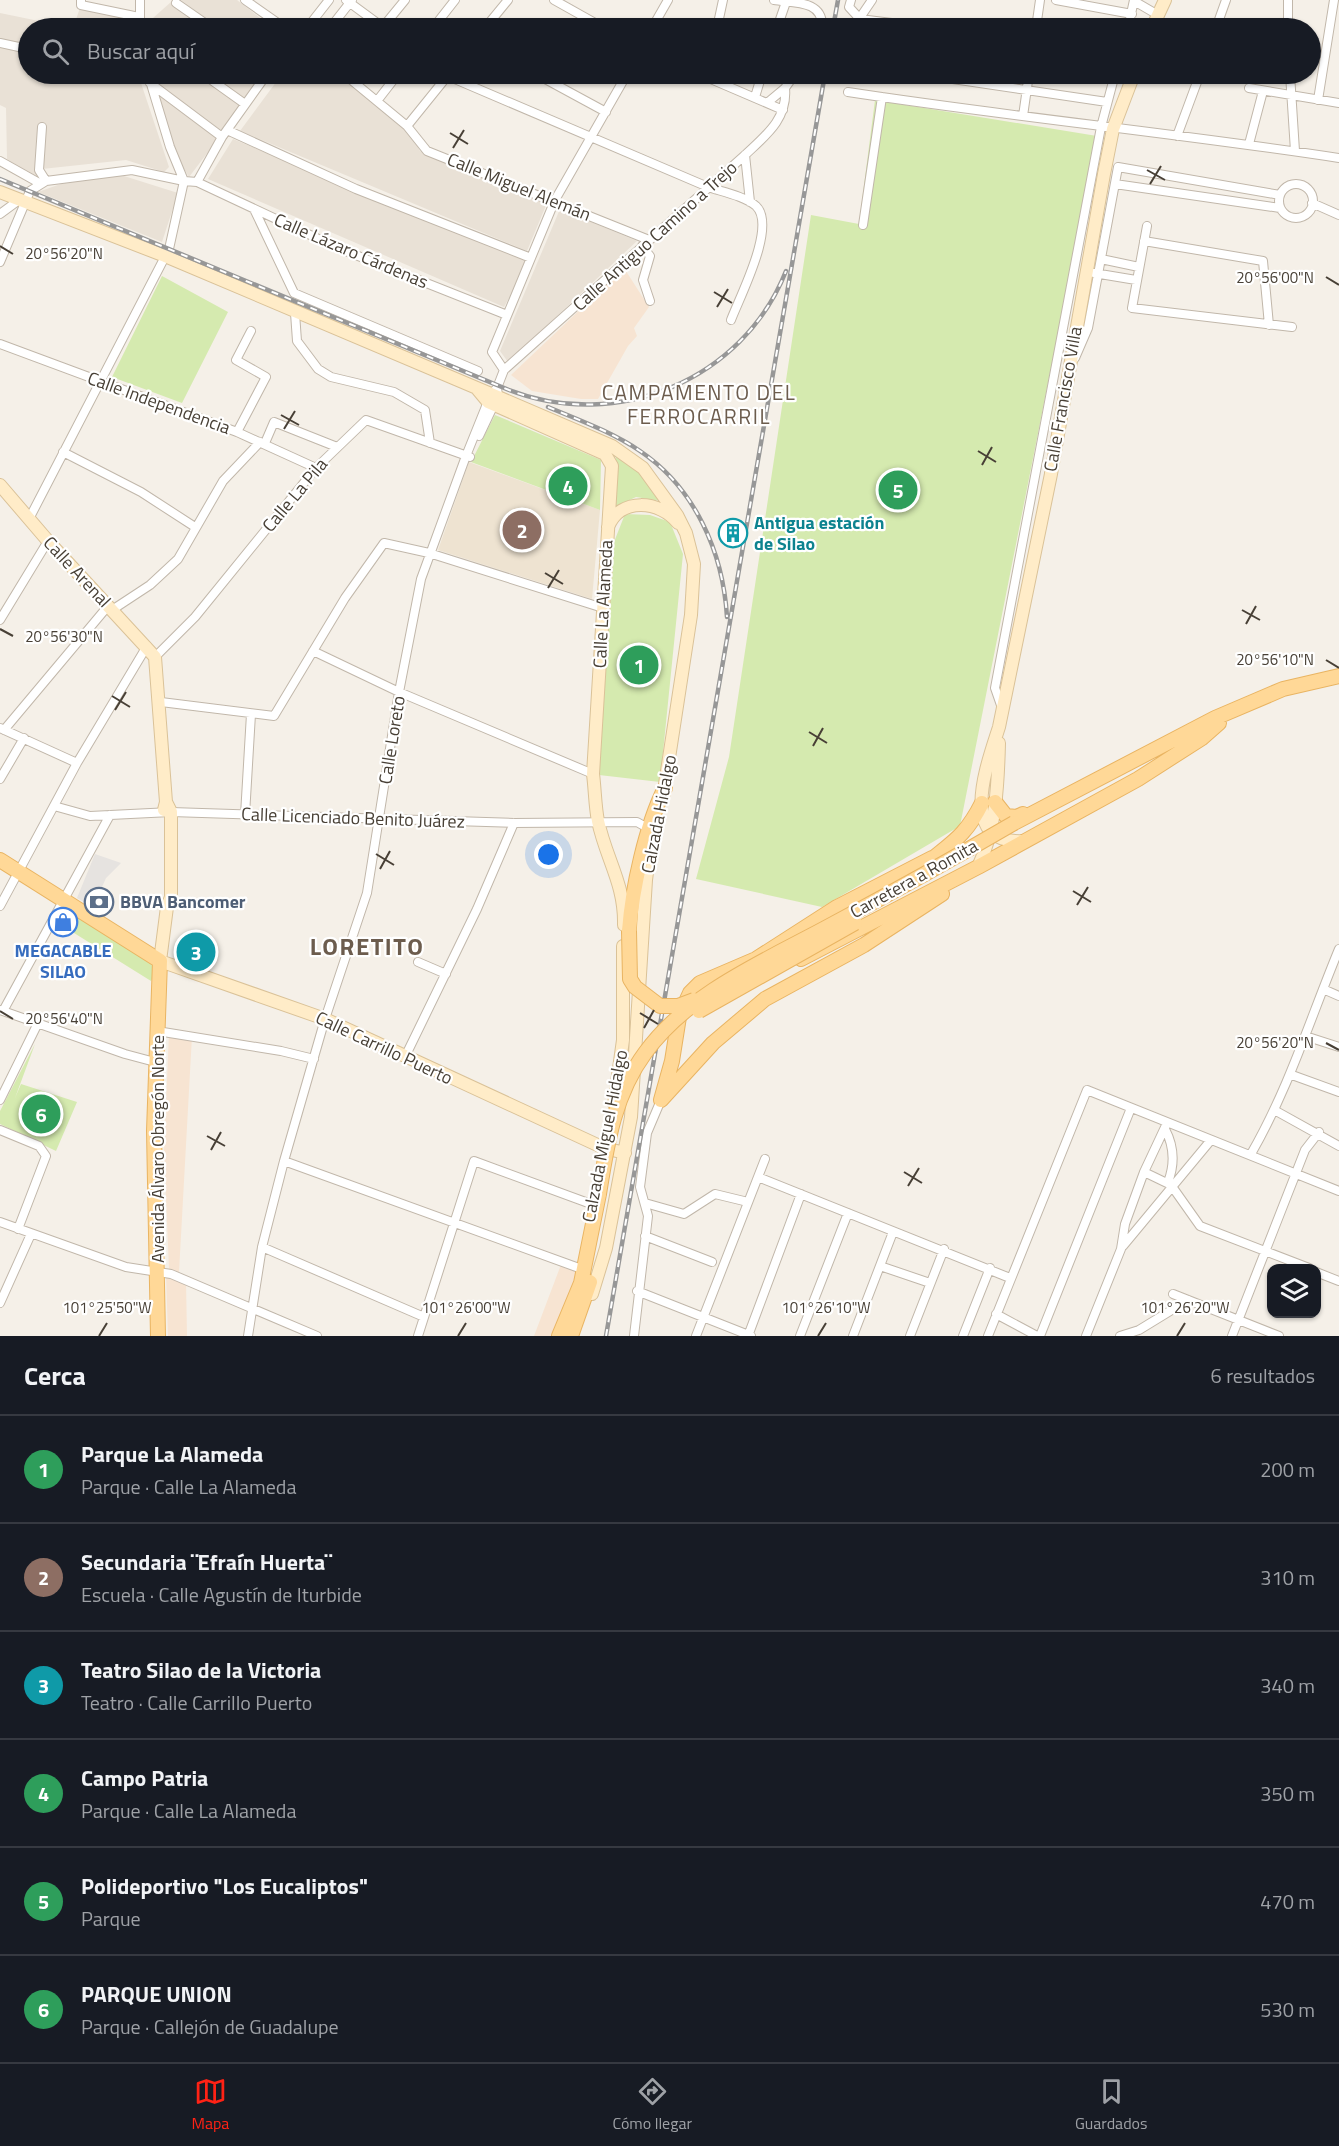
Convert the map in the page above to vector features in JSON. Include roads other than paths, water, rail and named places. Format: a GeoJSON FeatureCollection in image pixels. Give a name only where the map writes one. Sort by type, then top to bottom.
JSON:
{"type":"FeatureCollection","features":[{"type":"Feature","properties":{"kind":"main road","name":"Carretera a Romita"},"geometry":{"type":"LineString","coordinates":[[599,1198],[624,1109],[643,1071],[661,1044],[693,1015],[1217,720],[1283,689],[1339,676]]}},
{"type":"Feature","properties":{"kind":"main road","name":"Carretera a Romita"},"geometry":{"type":"LineString","coordinates":[[1217,720],[1279,696],[1339,683]]}},
{"type":"Feature","properties":{"kind":"main road"},"geometry":{"type":"LineString","coordinates":[[754,968],[800,935],[920,869],[971,825],[988,802],[1006,816],[1017,817],[1151,742],[1190,724],[1217,720]]}},
{"type":"Feature","properties":{"kind":"main road"},"geometry":{"type":"LineString","coordinates":[[665,788],[656,806],[649,832],[626,933],[630,979],[660,1006],[678,1006],[710,993]]}},
{"type":"Feature","properties":{"kind":"main road"},"geometry":{"type":"LineString","coordinates":[[661,1100],[684,1078],[713,1043],[765,999],[884,932],[978,867],[1018,831]]}},
{"type":"Feature","properties":{"kind":"main road","name":"Carretera a Romita"},"geometry":{"type":"LineString","coordinates":[[599,1198],[612,1124],[630,1077],[658,1036],[710,993],[1018,831]]}},
{"type":"Feature","properties":{"kind":"main road"},"geometry":{"type":"LineString","coordinates":[[661,1100],[672,1061],[679,1017],[690,993],[715,975],[756,959],[837,907],[937,856],[952,856],[957,861],[960,866],[958,877]]}},
{"type":"Feature","properties":{"kind":"main road"},"geometry":{"type":"LineString","coordinates":[[0,860],[160,961]]}},
{"type":"Feature","properties":{"kind":"main road"},"geometry":{"type":"LineString","coordinates":[[785,963],[820,951],[978,867]]}},
{"type":"Feature","properties":{"kind":"main road","name":"Avenida Álvaro Obregón Norte"},"geometry":{"type":"LineString","coordinates":[[158,1336],[154,1191],[155,1062],[160,961]]}},
{"type":"Feature","properties":{"kind":"main road","name":"Calzada Miguel Hidalgo"},"geometry":{"type":"LineString","coordinates":[[559,1336],[581,1283],[599,1198]]}},
{"type":"Feature","properties":{"kind":"main road","name":"Calzada Miguel Hidalgo"},"geometry":{"type":"LineString","coordinates":[[572,1336],[596,1264],[599,1198]]}},
{"type":"Feature","properties":{"kind":"street"},"geometry":{"type":"LineString","coordinates":[[81,0],[81,5],[139,16],[140,0]]}},
{"type":"Feature","properties":{"kind":"street"},"geometry":{"type":"LineString","coordinates":[[245,0],[271,18]]}},
{"type":"Feature","properties":{"kind":"street"},"geometry":{"type":"LineString","coordinates":[[315,18],[328,0]]}},
{"type":"Feature","properties":{"kind":"street"},"geometry":{"type":"LineString","coordinates":[[391,18],[405,0]]}},
{"type":"Feature","properties":{"kind":"street"},"geometry":{"type":"LineString","coordinates":[[441,18],[455,0]]}},
{"type":"Feature","properties":{"kind":"street"},"geometry":{"type":"LineString","coordinates":[[493,18],[508,0]]}},
{"type":"Feature","properties":{"kind":"street"},"geometry":{"type":"LineString","coordinates":[[554,0],[586,18]]}},
{"type":"Feature","properties":{"kind":"street"},"geometry":{"type":"LineString","coordinates":[[658,18],[668,0]]}},
{"type":"Feature","properties":{"kind":"street"},"geometry":{"type":"LineString","coordinates":[[719,18],[723,0]]}},
{"type":"Feature","properties":{"kind":"street"},"geometry":{"type":"LineString","coordinates":[[774,0],[802,2],[811,6],[820,18]]}},
{"type":"Feature","properties":{"kind":"street"},"geometry":{"type":"LineString","coordinates":[[851,0],[849,7],[859,18]]}},
{"type":"Feature","properties":{"kind":"street"},"geometry":{"type":"LineString","coordinates":[[861,18],[872,0]]}},
{"type":"Feature","properties":{"kind":"street"},"geometry":{"type":"LineString","coordinates":[[1037,18],[1040,0]]}},
{"type":"Feature","properties":{"kind":"street"},"geometry":{"type":"LineString","coordinates":[[1056,0],[1132,14]]}},
{"type":"Feature","properties":{"kind":"street"},"geometry":{"type":"LineString","coordinates":[[1157,18],[1165,0]]}},
{"type":"Feature","properties":{"kind":"street"},"geometry":{"type":"LineString","coordinates":[[1220,18],[1226,0]]}},
{"type":"Feature","properties":{"kind":"street"},"geometry":{"type":"LineString","coordinates":[[1288,0],[1288,18]]}},
{"type":"Feature","properties":{"kind":"street"},"geometry":{"type":"LineString","coordinates":[[1321,81],[1334,0]]}},
{"type":"Feature","properties":{"kind":"street"},"geometry":{"type":"LineString","coordinates":[[337,18],[349,1],[370,18]]}},
{"type":"Feature","properties":{"kind":"street"},"geometry":{"type":"LineString","coordinates":[[1131,18],[1134,1],[1158,15]]}},
{"type":"Feature","properties":{"kind":"street"},"geometry":{"type":"LineString","coordinates":[[780,18],[786,2]]}},
{"type":"Feature","properties":{"kind":"street"},"geometry":{"type":"LineString","coordinates":[[176,3],[198,18]]}},
{"type":"Feature","properties":{"kind":"street"},"geometry":{"type":"LineString","coordinates":[[0,43],[18,47]]}},
{"type":"Feature","properties":{"kind":"street"},"geometry":{"type":"LineString","coordinates":[[29,519],[165,256],[184,181],[170,147],[151,84]]}},
{"type":"Feature","properties":{"kind":"street"},"geometry":{"type":"LineString","coordinates":[[157,84],[225,134],[531,258]]}},
{"type":"Feature","properties":{"kind":"street"},"geometry":{"type":"LineString","coordinates":[[216,84],[245,104]]}},
{"type":"Feature","properties":{"kind":"street"},"geometry":{"type":"LineString","coordinates":[[0,214],[11,198],[44,183],[132,170],[197,182],[225,134],[260,84]]}},
{"type":"Feature","properties":{"kind":"street","name":"Calle Miguel Alemán"},"geometry":{"type":"LineString","coordinates":[[356,84],[407,126],[428,150],[555,200],[646,243]]}},
{"type":"Feature","properties":{"kind":"street"},"geometry":{"type":"LineString","coordinates":[[377,101],[390,84]]}},
{"type":"Feature","properties":{"kind":"street"},"geometry":{"type":"LineString","coordinates":[[407,126],[438,84]]}},
{"type":"Feature","properties":{"kind":"street"},"geometry":{"type":"LineString","coordinates":[[469,84],[708,187],[750,202],[758,208],[764,220],[763,236],[731,320]]}},
{"type":"Feature","properties":{"kind":"street"},"geometry":{"type":"LineString","coordinates":[[554,84],[606,112]]}},
{"type":"Feature","properties":{"kind":"street"},"geometry":{"type":"LineString","coordinates":[[504,370],[492,352],[507,315],[555,200],[621,84]]}},
{"type":"Feature","properties":{"kind":"street"},"geometry":{"type":"LineString","coordinates":[[725,84],[783,110]]}},
{"type":"Feature","properties":{"kind":"street"},"geometry":{"type":"LineString","coordinates":[[754,97],[759,84]]}},
{"type":"Feature","properties":{"kind":"street"},"geometry":{"type":"LineString","coordinates":[[767,103],[788,84]]}},
{"type":"Feature","properties":{"kind":"street"},"geometry":{"type":"LineString","coordinates":[[991,84],[1107,102]]}},
{"type":"Feature","properties":{"kind":"street"},"geometry":{"type":"LineString","coordinates":[[1023,116],[1028,84]]}},
{"type":"Feature","properties":{"kind":"street"},"geometry":{"type":"LineString","coordinates":[[1002,709],[995,688],[1107,128],[1107,102],[1112,84]]}},
{"type":"Feature","properties":{"kind":"street","name":"Calle Francisco Villa"},"geometry":{"type":"LineString","coordinates":[[978,867],[990,832],[988,802],[999,727],[1051,474],[1104,174],[1107,128],[1129,84]]}},
{"type":"Feature","properties":{"kind":"street"},"geometry":{"type":"LineString","coordinates":[[1177,136],[1196,84]]}},
{"type":"Feature","properties":{"kind":"street"},"geometry":{"type":"LineString","coordinates":[[1290,84],[1295,151]]}},
{"type":"Feature","properties":{"kind":"street"},"geometry":{"type":"LineString","coordinates":[[1318,100],[1321,84]]}},
{"type":"Feature","properties":{"kind":"street","name":"Calle Antiguo Camino a Trejo"},"geometry":{"type":"LineString","coordinates":[[493,397],[504,370],[746,155],[778,123],[786,100],[785,88]]}},
{"type":"Feature","properties":{"kind":"street"},"geometry":{"type":"LineString","coordinates":[[1249,88],[1339,104]]}},
{"type":"Feature","properties":{"kind":"street"},"geometry":{"type":"LineString","coordinates":[[1249,144],[1263,91]]}},
{"type":"Feature","properties":{"kind":"street"},"geometry":{"type":"LineString","coordinates":[[848,92],[1107,128],[1249,144],[1339,158]]}},
{"type":"Feature","properties":{"kind":"street"},"geometry":{"type":"LineString","coordinates":[[863,225],[882,97]]}},
{"type":"Feature","properties":{"kind":"street"},"geometry":{"type":"LineString","coordinates":[[42,127],[39,170],[44,183]]}},
{"type":"Feature","properties":{"kind":"street"},"geometry":{"type":"LineString","coordinates":[[746,155],[750,202]]}},
{"type":"Feature","properties":{"kind":"street"},"geometry":{"type":"LineString","coordinates":[[0,161],[44,183]]}},
{"type":"Feature","properties":{"kind":"street"},"geometry":{"type":"LineString","coordinates":[[1067,378],[1088,327],[1118,167],[1280,195]]}},
{"type":"Feature","properties":{"kind":"street"},"geometry":{"type":"LineString","coordinates":[[1104,174],[1116,180],[1280,208],[1290,217],[1298,218],[1309,212],[1312,203],[1311,195],[1302,186],[1289,186],[1280,195],[1280,208]]}},
{"type":"Feature","properties":{"kind":"street","name":"Calle Lázaro Cárdenas"},"geometry":{"type":"LineString","coordinates":[[197,182],[338,248],[507,315]]}},
{"type":"Feature","properties":{"kind":"street"},"geometry":{"type":"LineString","coordinates":[[0,262],[11,198]]}},
{"type":"Feature","properties":{"kind":"street","name":"Calzada Hidalgo"},"geometry":{"type":"LineString","coordinates":[[11,198],[165,256],[477,389],[608,450],[643,468],[657,485],[686,533],[693,564],[693,596],[665,788],[652,834],[629,1041],[631,1117],[596,1282],[572,1336]]}},
{"type":"Feature","properties":{"kind":"street"},"geometry":{"type":"LineString","coordinates":[[1312,203],[1339,215]]}},
{"type":"Feature","properties":{"kind":"street"},"geometry":{"type":"LineString","coordinates":[[254,209],[294,293],[478,371]]}},
{"type":"Feature","properties":{"kind":"street"},"geometry":{"type":"LineString","coordinates":[[1147,226],[1132,308],[1292,327]]}},
{"type":"Feature","properties":{"kind":"street"},"geometry":{"type":"LineString","coordinates":[[1144,241],[1263,261],[1269,325]]}},
{"type":"Feature","properties":{"kind":"street"},"geometry":{"type":"LineString","coordinates":[[646,243],[650,256],[643,280],[650,301]]}},
{"type":"Feature","properties":{"kind":"street"},"geometry":{"type":"LineString","coordinates":[[1101,259],[1138,267]]}},
{"type":"Feature","properties":{"kind":"street"},"geometry":{"type":"LineString","coordinates":[[1085,272],[1136,280]]}},
{"type":"Feature","properties":{"kind":"street"},"geometry":{"type":"LineString","coordinates":[[295,313],[297,341],[318,369],[331,377],[394,392],[425,410],[430,443]]}},
{"type":"Feature","properties":{"kind":"street"},"geometry":{"type":"LineString","coordinates":[[237,432],[266,377],[236,360],[251,331]]}},
{"type":"Feature","properties":{"kind":"street","name":"Calle Independencia"},"geometry":{"type":"LineString","coordinates":[[0,344],[237,432],[316,468]]}},
{"type":"Feature","properties":{"kind":"street","name":"Calle Loreto"},"geometry":{"type":"LineString","coordinates":[[248,1336],[262,1247],[284,1161],[325,1019],[367,893],[399,692],[421,579],[429,553],[493,397]]}},
{"type":"Feature","properties":{"kind":"street","name":"Calle La Pila"},"geometry":{"type":"LineString","coordinates":[[155,657],[195,617],[316,468],[366,420],[467,458]]}},
{"type":"Feature","properties":{"kind":"street"},"geometry":{"type":"LineString","coordinates":[[77,763],[2,729],[110,608],[150,585],[177,559],[223,481],[263,443],[274,422],[337,447]]}},
{"type":"Feature","properties":{"kind":"street","name":"Calle La Alameda"},"geometry":{"type":"LineString","coordinates":[[608,450],[612,466],[593,774],[598,821],[619,880]]}},
{"type":"Feature","properties":{"kind":"street"},"geometry":{"type":"LineString","coordinates":[[63,452],[141,492],[195,527]]}},
{"type":"Feature","properties":{"kind":"street","name":"Calle Arenal"},"geometry":{"type":"LineString","coordinates":[[0,485],[48,541],[155,657]]}},
{"type":"Feature","properties":{"kind":"street"},"geometry":{"type":"LineString","coordinates":[[607,530],[619,511],[629,506],[643,506],[665,512],[686,533]]}},
{"type":"Feature","properties":{"kind":"street"},"geometry":{"type":"LineString","coordinates":[[0,620],[48,541]]}},
{"type":"Feature","properties":{"kind":"street"},"geometry":{"type":"LineString","coordinates":[[160,702],[274,716],[345,598],[384,543],[429,553],[603,608]]}},
{"type":"Feature","properties":{"kind":"street"},"geometry":{"type":"LineString","coordinates":[[0,906],[77,763],[147,646]]}},
{"type":"Feature","properties":{"kind":"street"},"geometry":{"type":"LineString","coordinates":[[313,651],[399,692],[593,774]]}},
{"type":"Feature","properties":{"kind":"street"},"geometry":{"type":"LineString","coordinates":[[155,657],[167,809],[167,907],[160,961]]}},
{"type":"Feature","properties":{"kind":"street"},"geometry":{"type":"LineString","coordinates":[[245,815],[251,714]]}},
{"type":"Feature","properties":{"kind":"street"},"geometry":{"type":"LineString","coordinates":[[0,779],[24,738]]}},
{"type":"Feature","properties":{"kind":"street","name":"Calle Licenciado Benito Juárez"},"geometry":{"type":"LineString","coordinates":[[54,806],[90,816],[167,809],[245,815],[514,823],[637,822],[644,825],[649,832]]}},
{"type":"Feature","properties":{"kind":"street"},"geometry":{"type":"LineString","coordinates":[[110,815],[2,1011],[125,1054],[155,1062]]}},
{"type":"Feature","properties":{"kind":"street"},"geometry":{"type":"LineString","coordinates":[[405,1057],[477,909],[514,823]]}},
{"type":"Feature","properties":{"kind":"street"},"geometry":{"type":"LineString","coordinates":[[990,832],[1004,840],[1018,831]]}},
{"type":"Feature","properties":{"kind":"street","name":"Calzada Miguel Hidalgo"},"geometry":{"type":"LineString","coordinates":[[566,1317],[599,1198],[604,1148],[629,1041],[625,904],[619,880]]}},
{"type":"Feature","properties":{"kind":"street"},"geometry":{"type":"LineString","coordinates":[[626,933],[634,940],[642,937]]}},
{"type":"Feature","properties":{"kind":"street"},"geometry":{"type":"LineString","coordinates":[[1251,1154],[1276,1111],[1292,1075],[1339,949]]}},
{"type":"Feature","properties":{"kind":"street","name":"Calle Carrillo Puerto"},"geometry":{"type":"LineString","coordinates":[[160,961],[325,1019],[604,1148],[625,1153]]}},
{"type":"Feature","properties":{"kind":"street"},"geometry":{"type":"LineString","coordinates":[[418,962],[446,974]]}},
{"type":"Feature","properties":{"kind":"street"},"geometry":{"type":"LineString","coordinates":[[1323,989],[1339,996]]}},
{"type":"Feature","properties":{"kind":"street"},"geometry":{"type":"LineString","coordinates":[[0,1100],[38,1023]]}},
{"type":"Feature","properties":{"kind":"street"},"geometry":{"type":"LineString","coordinates":[[157,1031],[281,1051],[314,1059]]}},
{"type":"Feature","properties":{"kind":"street"},"geometry":{"type":"LineString","coordinates":[[1305,1036],[1339,1047]]}},
{"type":"Feature","properties":{"kind":"street"},"geometry":{"type":"LineString","coordinates":[[1292,1075],[1339,1092]]}},
{"type":"Feature","properties":{"kind":"street"},"geometry":{"type":"LineString","coordinates":[[988,1336],[1087,1090],[1131,1108],[1166,1126],[1251,1154],[1339,1191]]}},
{"type":"Feature","properties":{"kind":"street"},"geometry":{"type":"LineString","coordinates":[[634,1336],[648,1216],[639,1190],[647,1133],[661,1100]]}},
{"type":"Feature","properties":{"kind":"street"},"geometry":{"type":"LineString","coordinates":[[996,1314],[1038,1336],[1131,1108]]}},
{"type":"Feature","properties":{"kind":"street"},"geometry":{"type":"LineString","coordinates":[[612,1110],[631,1117]]}},
{"type":"Feature","properties":{"kind":"street"},"geometry":{"type":"LineString","coordinates":[[1276,1111],[1319,1132],[1339,1146]]}},
{"type":"Feature","properties":{"kind":"street"},"geometry":{"type":"LineString","coordinates":[[1087,1336],[1121,1249],[1125,1224],[1144,1172],[1166,1126]]}},
{"type":"Feature","properties":{"kind":"street"},"geometry":{"type":"LineString","coordinates":[[1166,1126],[1172,1142],[1172,1171],[1169,1184]]}},
{"type":"Feature","properties":{"kind":"street"},"geometry":{"type":"LineString","coordinates":[[0,1130],[39,1146],[46,1156],[18,1229]]}},
{"type":"Feature","properties":{"kind":"street"},"geometry":{"type":"LineString","coordinates":[[1232,1336],[1305,1150],[1319,1132]]}},
{"type":"Feature","properties":{"kind":"street"},"geometry":{"type":"LineString","coordinates":[[1121,1249],[1169,1184],[1211,1140]]}},
{"type":"Feature","properties":{"kind":"street"},"geometry":{"type":"LineString","coordinates":[[696,1336],[765,1159]]}},
{"type":"Feature","properties":{"kind":"street"},"geometry":{"type":"LineString","coordinates":[[284,1161],[579,1268]]}},
{"type":"Feature","properties":{"kind":"street"},"geometry":{"type":"LineString","coordinates":[[418,1336],[474,1161],[599,1198]]}},
{"type":"Feature","properties":{"kind":"street"},"geometry":{"type":"LineString","coordinates":[[1144,1172],[1169,1184],[1200,1226],[1297,1264]]}},
{"type":"Feature","properties":{"kind":"street"},"geometry":{"type":"LineString","coordinates":[[758,1177],[893,1232],[944,1249],[1010,1278]]}},
{"type":"Feature","properties":{"kind":"street"},"geometry":{"type":"LineString","coordinates":[[645,1203],[676,1214],[690,1211],[715,1194],[748,1202]]}},
{"type":"Feature","properties":{"kind":"street"},"geometry":{"type":"LineString","coordinates":[[638,1291],[749,1336],[801,1194]]}},
{"type":"Feature","properties":{"kind":"street"},"geometry":{"type":"LineString","coordinates":[[800,1336],[848,1213]]}},
{"type":"Feature","properties":{"kind":"street"},"geometry":{"type":"LineString","coordinates":[[0,1222],[126,1267],[158,1274],[171,1274],[317,1336]]}},
{"type":"Feature","properties":{"kind":"street"},"geometry":{"type":"LineString","coordinates":[[853,1336],[893,1232]]}},
{"type":"Feature","properties":{"kind":"street"},"geometry":{"type":"LineString","coordinates":[[0,1303],[31,1234]]}},
{"type":"Feature","properties":{"kind":"street"},"geometry":{"type":"LineString","coordinates":[[645,1236],[712,1262]]}},
{"type":"Feature","properties":{"kind":"street"},"geometry":{"type":"LineString","coordinates":[[262,1247],[424,1317]]}},
{"type":"Feature","properties":{"kind":"street"},"geometry":{"type":"LineString","coordinates":[[910,1336],[944,1249]]}},
{"type":"Feature","properties":{"kind":"street"},"geometry":{"type":"LineString","coordinates":[[880,1266],[930,1283]]}},
{"type":"Feature","properties":{"kind":"street"},"geometry":{"type":"LineString","coordinates":[[963,1336],[990,1268]]}},
{"type":"Feature","properties":{"kind":"street"},"geometry":{"type":"LineString","coordinates":[[1321,1274],[1339,1281]]}},
{"type":"Feature","properties":{"kind":"street"},"geometry":{"type":"LineString","coordinates":[[1173,1294],[1278,1336]]}},
{"type":"Feature","properties":{"kind":"street"},"geometry":{"type":"LineString","coordinates":[[1120,1336],[1139,1330],[1188,1300]]}},
{"type":"Feature","properties":{"kind":"railway"},"geometry":{"type":"LineString","coordinates":[[835,18],[838,0]]}},
{"type":"Feature","properties":{"kind":"railway"},"geometry":{"type":"LineString","coordinates":[[606,1336],[823,84]]}},
{"type":"Feature","properties":{"kind":"railway"},"geometry":{"type":"LineString","coordinates":[[0,179],[509,390],[550,401],[592,404],[633,400],[672,387],[708,368],[740,341],[766,309],[786,271]]}},
{"type":"Feature","properties":{"kind":"railway"},"geometry":{"type":"LineString","coordinates":[[548,407],[629,444],[659,466],[676,483],[691,503],[712,546],[719,569],[727,617]]}},
{"type":"Feature","properties":{"kind":"place","name":"Campo Patria"},"geometry":{"type":"Point","coordinates":[568,486]}},
{"type":"Feature","properties":{"kind":"place","name":"Polideportivo \"Los Eucaliptos\""},"geometry":{"type":"Point","coordinates":[898,490]}},
{"type":"Feature","properties":{"kind":"place","name":"Secundaria ¨Efraín Huerta¨"},"geometry":{"type":"Point","coordinates":[522,530]}},
{"type":"Feature","properties":{"kind":"place","name":"Antigua estación de Silao"},"geometry":{"type":"Point","coordinates":[733,533]}},
{"type":"Feature","properties":{"kind":"place","name":"Parque La Alameda"},"geometry":{"type":"Point","coordinates":[639,665]}},
{"type":"Feature","properties":{"kind":"place","name":"BBVA Bancomer"},"geometry":{"type":"Point","coordinates":[99,902]}},
{"type":"Feature","properties":{"kind":"place","name":"MEGACABLE SILAO"},"geometry":{"type":"Point","coordinates":[63,922]}},
{"type":"Feature","properties":{"kind":"place","name":"Teatro Silao de la Victoria"},"geometry":{"type":"Point","coordinates":[196,952]}},
{"type":"Feature","properties":{"kind":"place","name":"PARQUE UNION"},"geometry":{"type":"Point","coordinates":[41,1114]}},
{"type":"Feature","properties":{"kind":"district","name":"CAMPAMENTO DEL FERROCARRIL"},"geometry":{"type":"Point","coordinates":[699,405]}},
{"type":"Feature","properties":{"kind":"district","name":"LORETITO"},"geometry":{"type":"Point","coordinates":[367,947]}}]}
